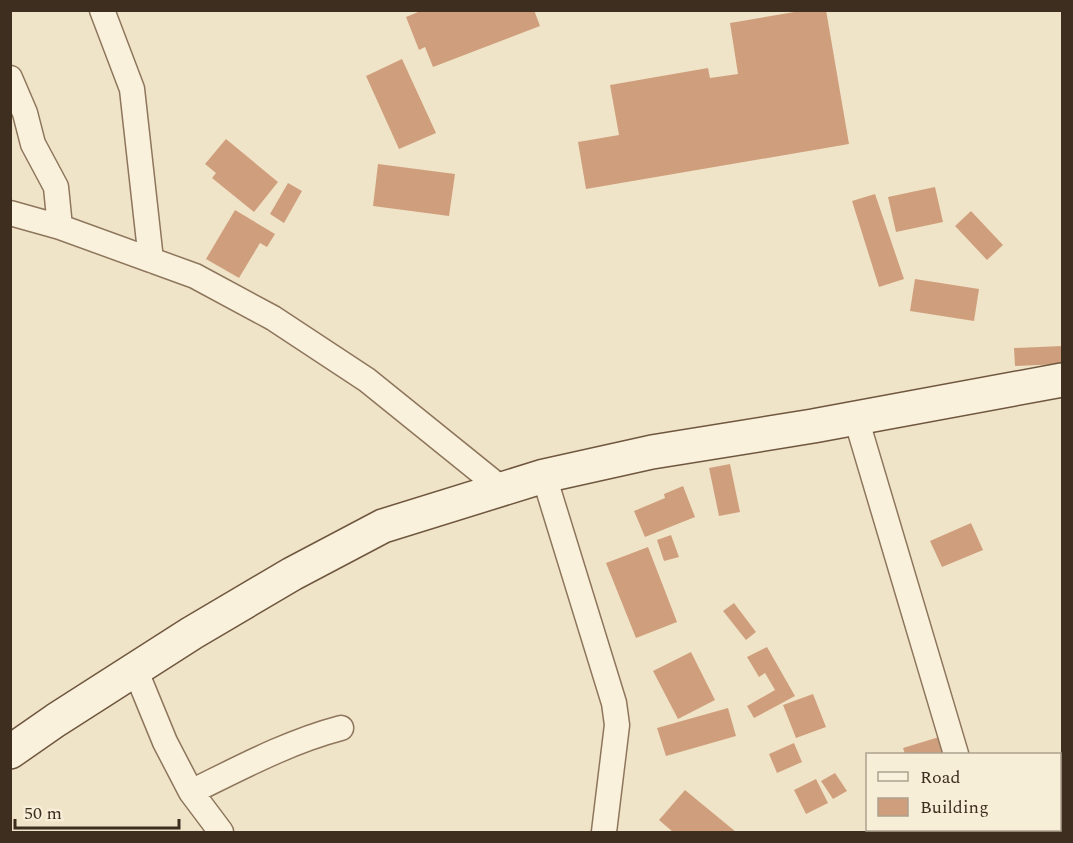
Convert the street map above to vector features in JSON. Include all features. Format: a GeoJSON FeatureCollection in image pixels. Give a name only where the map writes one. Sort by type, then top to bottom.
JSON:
{"type":"FeatureCollection","features":[{"type":"Feature","properties":{"kind":"street"},"geometry":{"type":"LineString","coordinates":[[102,10],[132,89],[151,260]]}},
{"type":"Feature","properties":{"kind":"street"},"geometry":{"type":"LineString","coordinates":[[10,78],[25,113],[33,144],[56,187],[60,227]]}},
{"type":"Feature","properties":{"kind":"street"},"geometry":{"type":"LineString","coordinates":[[10,213],[60,227],[195,276],[273,318],[367,380],[502,489]]}},
{"type":"Feature","properties":{"kind":"street"},"geometry":{"type":"LineString","coordinates":[[10,752],[192,633],[292,574],[383,526],[544,476],[652,452],[1062,380]]}},
{"type":"Feature","properties":{"kind":"street"},"geometry":{"type":"LineString","coordinates":[[856,418],[956,753]]}},
{"type":"Feature","properties":{"kind":"street"},"geometry":{"type":"LineString","coordinates":[[544,476],[614,703],[617,725],[604,832]]}},
{"type":"Feature","properties":{"kind":"street"},"geometry":{"type":"LineString","coordinates":[[135,669],[165,742],[191,792],[221,832]]}},
{"type":"Feature","properties":{"kind":"street"},"geometry":{"type":"LineString","coordinates":[[191,792],[302,740],[341,728]]}},
{"type":"Feature","properties":{"kind":"building"},"geometry":{"type":"Polygon","coordinates":[[[423,10],[534,10],[540,26],[433,67],[425,47],[419,50],[406,17],[423,10]]]}},
{"type":"Feature","properties":{"kind":"building"},"geometry":{"type":"Polygon","coordinates":[[[806,10],[826,10],[849,144],[586,189],[578,142],[619,135],[610,85],[708,68],[710,78],[738,74],[730,23],[806,10]]]}},
{"type":"Feature","properties":{"kind":"building"},"geometry":{"type":"Polygon","coordinates":[[[402,59],[436,133],[399,149],[366,76],[402,59]]]}},
{"type":"Feature","properties":{"kind":"building"},"geometry":{"type":"Polygon","coordinates":[[[226,139],[278,182],[254,212],[212,178],[216,173],[205,164],[226,139]]]}},
{"type":"Feature","properties":{"kind":"building"},"geometry":{"type":"Polygon","coordinates":[[[378,164],[455,174],[449,216],[373,206],[378,164]]]}},
{"type":"Feature","properties":{"kind":"building"},"geometry":{"type":"Polygon","coordinates":[[[288,183],[302,191],[284,223],[270,214],[288,183]]]}},
{"type":"Feature","properties":{"kind":"building"},"geometry":{"type":"Polygon","coordinates":[[[935,187],[943,222],[896,232],[888,197],[935,187]]]}},
{"type":"Feature","properties":{"kind":"building"},"geometry":{"type":"Polygon","coordinates":[[[875,194],[904,279],[879,287],[852,201],[875,194]]]}},
{"type":"Feature","properties":{"kind":"building"},"geometry":{"type":"Polygon","coordinates":[[[235,210],[275,234],[267,247],[260,243],[239,278],[206,259],[235,210]]]}},
{"type":"Feature","properties":{"kind":"building"},"geometry":{"type":"Polygon","coordinates":[[[971,211],[1003,245],[987,260],[955,226],[971,211]]]}},
{"type":"Feature","properties":{"kind":"building"},"geometry":{"type":"Polygon","coordinates":[[[915,279],[979,289],[974,321],[910,311],[915,279]]]}},
{"type":"Feature","properties":{"kind":"building"},"geometry":{"type":"Polygon","coordinates":[[[1062,346],[1062,364],[1015,366],[1014,348],[1062,346]]]}},
{"type":"Feature","properties":{"kind":"building"},"geometry":{"type":"Polygon","coordinates":[[[730,464],[740,512],[719,516],[709,468],[730,464]]]}},
{"type":"Feature","properties":{"kind":"building"},"geometry":{"type":"Polygon","coordinates":[[[683,486],[695,517],[645,537],[634,511],[665,498],[664,494],[683,486]]]}},
{"type":"Feature","properties":{"kind":"building"},"geometry":{"type":"Polygon","coordinates":[[[971,523],[983,550],[942,567],[930,541],[971,523]]]}},
{"type":"Feature","properties":{"kind":"building"},"geometry":{"type":"Polygon","coordinates":[[[671,535],[679,557],[664,561],[657,540],[671,535]]]}},
{"type":"Feature","properties":{"kind":"building"},"geometry":{"type":"Polygon","coordinates":[[[648,547],[677,622],[636,638],[606,563],[648,547]]]}},
{"type":"Feature","properties":{"kind":"building"},"geometry":{"type":"Polygon","coordinates":[[[734,603],[756,632],[746,640],[723,611],[734,603]]]}},
{"type":"Feature","properties":{"kind":"building"},"geometry":{"type":"Polygon","coordinates":[[[767,647],[795,696],[754,718],[747,706],[775,690],[765,673],[759,677],[747,657],[767,647]]]}},
{"type":"Feature","properties":{"kind":"building"},"geometry":{"type":"Polygon","coordinates":[[[691,652],[715,700],[678,719],[653,671],[691,652]]]}},
{"type":"Feature","properties":{"kind":"building"},"geometry":{"type":"Polygon","coordinates":[[[813,694],[826,727],[796,738],[783,705],[813,694]]]}},
{"type":"Feature","properties":{"kind":"building"},"geometry":{"type":"Polygon","coordinates":[[[728,708],[736,736],[666,756],[657,728],[728,708]]]}},
{"type":"Feature","properties":{"kind":"building"},"geometry":{"type":"Polygon","coordinates":[[[939,737],[944,753],[905,753],[903,748],[939,737]]]}},
{"type":"Feature","properties":{"kind":"building"},"geometry":{"type":"Polygon","coordinates":[[[794,743],[802,762],[777,773],[769,754],[794,743]]]}},
{"type":"Feature","properties":{"kind":"building"},"geometry":{"type":"Polygon","coordinates":[[[835,773],[847,791],[833,799],[821,781],[835,773]]]}},
{"type":"Feature","properties":{"kind":"building"},"geometry":{"type":"Polygon","coordinates":[[[816,779],[828,803],[806,814],[794,790],[816,779]]]}},
{"type":"Feature","properties":{"kind":"building"},"geometry":{"type":"Polygon","coordinates":[[[685,790],[736,832],[673,832],[659,820],[685,790]]]}}]}
